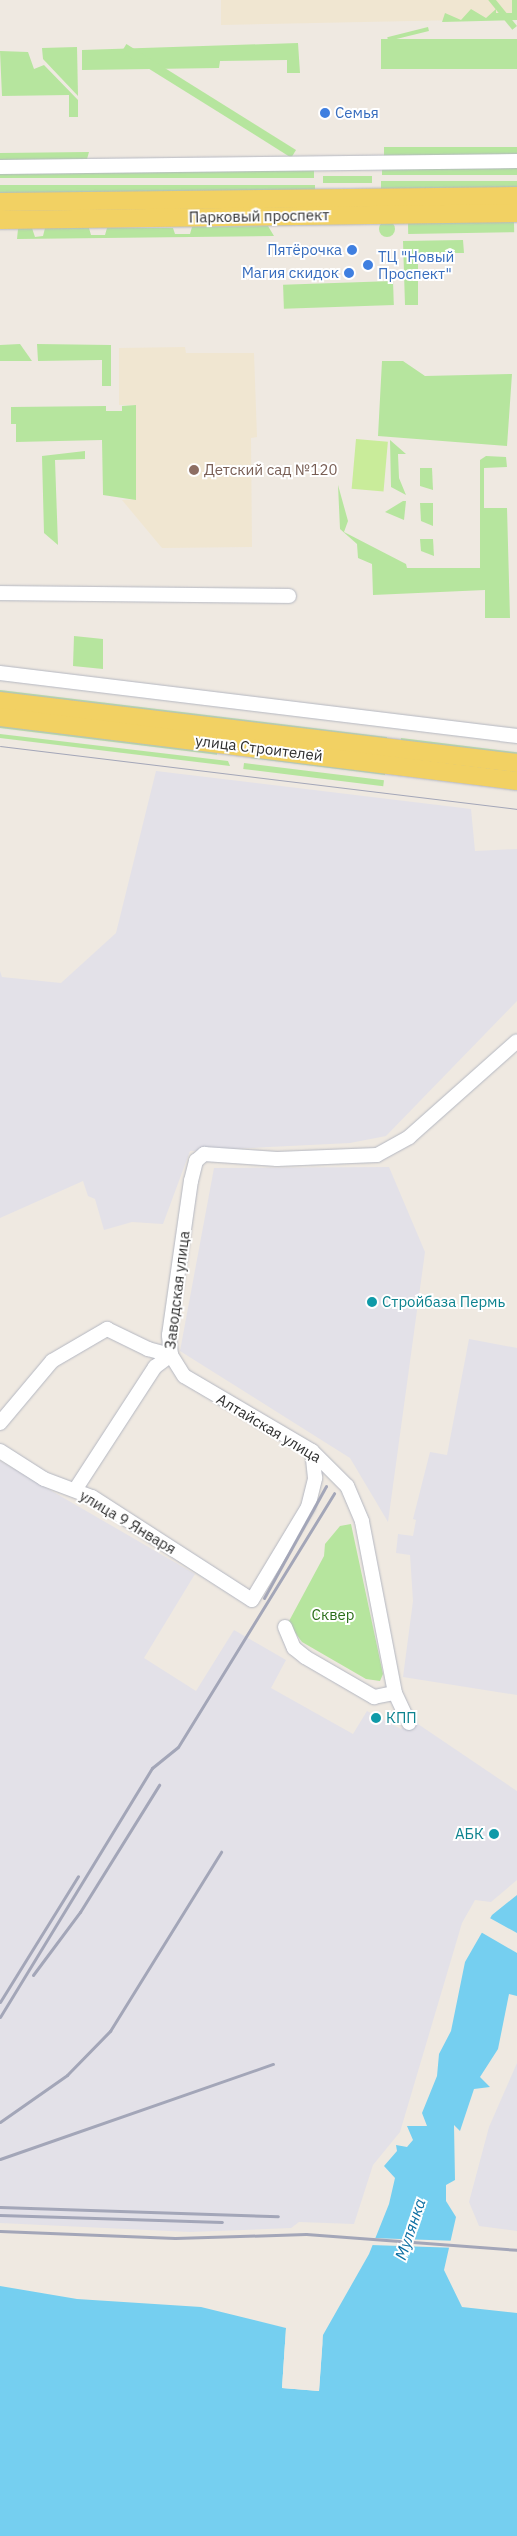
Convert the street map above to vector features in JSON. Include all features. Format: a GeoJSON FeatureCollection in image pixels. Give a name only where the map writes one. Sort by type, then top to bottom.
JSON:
{"type":"FeatureCollection","features":[{"type":"Feature","properties":{"kind":"main road","name":"Парковый проспект"},"geometry":{"type":"LineString","coordinates":[[0,202],[517,196]]}},
{"type":"Feature","properties":{"kind":"main road","name":"Парковый проспект"},"geometry":{"type":"LineString","coordinates":[[0,220],[517,213]]}},
{"type":"Feature","properties":{"kind":"main road","name":"улица Строителей"},"geometry":{"type":"LineString","coordinates":[[0,701],[517,763]]}},
{"type":"Feature","properties":{"kind":"main road","name":"улица Строителей"},"geometry":{"type":"LineString","coordinates":[[0,717],[517,781]]}},
{"type":"Feature","properties":{"kind":"street"},"geometry":{"type":"LineString","coordinates":[[0,168],[517,161]]}},
{"type":"Feature","properties":{"kind":"street"},"geometry":{"type":"LineString","coordinates":[[0,593],[289,596]]}},
{"type":"Feature","properties":{"kind":"street"},"geometry":{"type":"LineString","coordinates":[[0,673],[517,736]]}},
{"type":"Feature","properties":{"kind":"street","name":"Заводская улица"},"geometry":{"type":"LineString","coordinates":[[75,1490],[156,1367],[171,1354],[169,1335],[190,1181],[196,1161],[204,1154],[278,1159],[377,1155],[409,1137],[517,1041]]}},
{"type":"Feature","properties":{"kind":"street"},"geometry":{"type":"LineString","coordinates":[[0,1423],[52,1361],[111,1328],[148,1350],[171,1354]]}},
{"type":"Feature","properties":{"kind":"street","name":"Алтайская улица"},"geometry":{"type":"LineString","coordinates":[[171,1354],[184,1376],[312,1451],[342,1478],[358,1509],[395,1693]]}},
{"type":"Feature","properties":{"kind":"street","name":"улица 9 Января"},"geometry":{"type":"LineString","coordinates":[[0,1450],[44,1479],[75,1490],[252,1600],[308,1507],[315,1478],[312,1451]]}},
{"type":"Feature","properties":{"kind":"street"},"geometry":{"type":"LineString","coordinates":[[285,1627],[294,1648],[305,1657],[374,1697],[395,1693],[409,1723]]}},
{"type":"Feature","properties":{"kind":"shaded area"},"geometry":{"type":"Polygon","coordinates":[[[221,0],[517,0],[515,19],[221,25],[221,0]]]}},
{"type":"Feature","properties":{"kind":"shaded area","name":"Детский сад №120"},"geometry":{"type":"Polygon","coordinates":[[[185,347],[186,353],[254,353],[257,437],[251,438],[252,547],[162,548],[122,500],[136,499],[136,405],[119,405],[119,348],[185,347]]]}},
{"type":"Feature","properties":{"kind":"shaded area"},"geometry":{"type":"Polygon","coordinates":[[[156,771],[471,809],[475,851],[517,849],[517,1001],[386,1136],[350,1143],[190,1151],[163,1224],[132,1222],[104,1230],[95,1199],[88,1196],[83,1181],[0,1218],[0,971],[2,977],[61,983],[116,933],[156,771]]]}},
{"type":"Feature","properties":{"kind":"shaded area"},"geometry":{"type":"Polygon","coordinates":[[[389,1167],[425,1252],[388,1522],[350,1458],[180,1351],[214,1168],[389,1167]]]}},
{"type":"Feature","properties":{"kind":"shaded area"},"geometry":{"type":"Polygon","coordinates":[[[469,1339],[517,1348],[517,1695],[403,1677],[413,1601],[410,1555],[396,1553],[398,1534],[413,1536],[416,1520],[413,1519],[430,1452],[447,1455],[469,1339]]]}},
{"type":"Feature","properties":{"kind":"shaded area"},"geometry":{"type":"Polygon","coordinates":[[[0,1461],[195,1574],[144,1658],[196,1691],[234,1630],[286,1660],[271,1688],[353,1734],[367,1711],[401,1729],[412,1720],[517,1791],[517,1880],[491,1902],[475,1900],[462,1923],[400,2132],[373,2165],[354,2224],[299,2222],[291,2228],[190,2232],[0,2223],[0,1461]]]}},
{"type":"Feature","properties":{"kind":"shaded area"},"geometry":{"type":"Polygon","coordinates":[[[517,2063],[517,2231],[479,2226],[469,2202],[489,2127],[517,2063]]]}},
{"type":"Feature","properties":{"kind":"green space"},"geometry":{"type":"Polygon","coordinates":[[[488,0],[496,0],[517,26],[512,30],[488,0]]]}},
{"type":"Feature","properties":{"kind":"green space"},"geometry":{"type":"Polygon","coordinates":[[[512,0],[517,0],[517,20],[442,22],[445,13],[461,20],[471,9],[486,18],[496,9],[496,13],[512,13],[512,0]]]}},
{"type":"Feature","properties":{"kind":"green space"},"geometry":{"type":"Polygon","coordinates":[[[428,27],[429,31],[388,41],[387,37],[428,27]]]}},
{"type":"Feature","properties":{"kind":"green space"},"geometry":{"type":"Polygon","coordinates":[[[381,39],[517,39],[517,69],[381,69],[381,39]]]}},
{"type":"Feature","properties":{"kind":"green space"},"geometry":{"type":"Polygon","coordinates":[[[298,43],[300,73],[287,73],[287,60],[220,61],[219,68],[82,70],[82,50],[298,43]]]}},
{"type":"Feature","properties":{"kind":"green space"},"geometry":{"type":"Polygon","coordinates":[[[126,44],[296,150],[291,158],[122,52],[126,44]]]}},
{"type":"Feature","properties":{"kind":"green space"},"geometry":{"type":"Polygon","coordinates":[[[77,47],[78,96],[43,59],[42,48],[77,47]]]}},
{"type":"Feature","properties":{"kind":"green space"},"geometry":{"type":"Polygon","coordinates":[[[0,51],[28,52],[34,69],[44,65],[78,100],[78,117],[69,117],[69,95],[2,96],[0,51]]]}},
{"type":"Feature","properties":{"kind":"green space"},"geometry":{"type":"Polygon","coordinates":[[[384,147],[517,147],[517,156],[384,156],[384,147]]]}},
{"type":"Feature","properties":{"kind":"green space"},"geometry":{"type":"Polygon","coordinates":[[[89,152],[87,159],[0,164],[0,153],[89,152]]]}},
{"type":"Feature","properties":{"kind":"green space"},"geometry":{"type":"Polygon","coordinates":[[[382,165],[517,165],[517,175],[382,175],[382,165]]]}},
{"type":"Feature","properties":{"kind":"green space"},"geometry":{"type":"Polygon","coordinates":[[[0,168],[314,168],[314,178],[0,178],[0,168]]]}},
{"type":"Feature","properties":{"kind":"green space"},"geometry":{"type":"Polygon","coordinates":[[[323,176],[372,176],[372,183],[323,183],[323,176]]]}},
{"type":"Feature","properties":{"kind":"green space"},"geometry":{"type":"Polygon","coordinates":[[[381,181],[517,181],[517,190],[381,190],[381,181]]]}},
{"type":"Feature","properties":{"kind":"green space"},"geometry":{"type":"Polygon","coordinates":[[[0,185],[315,185],[315,194],[0,194],[0,185]]]}},
{"type":"Feature","properties":{"kind":"green space"},"geometry":{"type":"Polygon","coordinates":[[[387,221],[395,229],[387,237],[379,229],[387,221]]]}},
{"type":"Feature","properties":{"kind":"green space"},"geometry":{"type":"Polygon","coordinates":[[[514,221],[514,232],[408,234],[408,223],[514,221]]]}},
{"type":"Feature","properties":{"kind":"green space"},"geometry":{"type":"Polygon","coordinates":[[[268,226],[274,236],[17,239],[18,229],[32,228],[35,237],[43,236],[45,228],[89,228],[91,235],[105,235],[107,228],[173,228],[175,234],[190,234],[192,227],[268,226]]]}},
{"type":"Feature","properties":{"kind":"green space"},"geometry":{"type":"Polygon","coordinates":[[[463,240],[464,253],[418,253],[418,305],[405,305],[403,241],[463,240]]]}},
{"type":"Feature","properties":{"kind":"green space"},"geometry":{"type":"Polygon","coordinates":[[[393,281],[394,305],[284,309],[283,285],[393,281]]]}},
{"type":"Feature","properties":{"kind":"green space"},"geometry":{"type":"Polygon","coordinates":[[[20,344],[32,361],[0,361],[0,345],[20,344]]]}},
{"type":"Feature","properties":{"kind":"green space"},"geometry":{"type":"Polygon","coordinates":[[[37,344],[111,345],[111,386],[102,386],[102,360],[38,361],[37,344]]]}},
{"type":"Feature","properties":{"kind":"green space"},"geometry":{"type":"Polygon","coordinates":[[[382,361],[403,361],[425,376],[512,374],[507,446],[378,436],[382,361]]]}},
{"type":"Feature","properties":{"kind":"green space"},"geometry":{"type":"Polygon","coordinates":[[[136,405],[136,500],[103,495],[102,440],[16,442],[16,424],[11,424],[11,407],[106,406],[106,411],[122,411],[122,406],[136,405]]]}},
{"type":"Feature","properties":{"kind":"green space"},"geometry":{"type":"Polygon","coordinates":[[[356,439],[388,442],[384,492],[352,489],[356,439]]]}},
{"type":"Feature","properties":{"kind":"green space"},"geometry":{"type":"Polygon","coordinates":[[[390,440],[406,454],[398,454],[399,478],[406,495],[391,487],[390,440]]]}},
{"type":"Feature","properties":{"kind":"green space"},"geometry":{"type":"Polygon","coordinates":[[[85,451],[85,459],[55,460],[58,545],[44,533],[42,456],[85,451]]]}},
{"type":"Feature","properties":{"kind":"green space"},"geometry":{"type":"Polygon","coordinates":[[[486,456],[506,457],[507,467],[484,468],[484,508],[507,508],[510,618],[485,618],[485,590],[373,595],[372,564],[358,558],[357,544],[340,529],[338,485],[348,521],[344,532],[406,564],[407,568],[480,568],[480,460],[486,456]]]}},
{"type":"Feature","properties":{"kind":"green space"},"geometry":{"type":"Polygon","coordinates":[[[420,468],[432,468],[433,490],[420,486],[420,468]]]}},
{"type":"Feature","properties":{"kind":"green space"},"geometry":{"type":"Polygon","coordinates":[[[403,501],[406,501],[404,520],[385,512],[403,501]]]}},
{"type":"Feature","properties":{"kind":"green space"},"geometry":{"type":"Polygon","coordinates":[[[420,503],[433,503],[433,526],[421,521],[420,503]]]}},
{"type":"Feature","properties":{"kind":"green space"},"geometry":{"type":"Polygon","coordinates":[[[420,539],[433,539],[434,556],[421,551],[420,539]]]}},
{"type":"Feature","properties":{"kind":"green space"},"geometry":{"type":"Polygon","coordinates":[[[74,636],[103,639],[103,669],[73,666],[74,636]]]}},
{"type":"Feature","properties":{"kind":"green space"},"geometry":{"type":"Polygon","coordinates":[[[0,690],[387,737],[387,740],[0,694],[0,690]]]}},
{"type":"Feature","properties":{"kind":"green space"},"geometry":{"type":"Polygon","coordinates":[[[0,725],[217,752],[217,755],[0,728],[0,725]]]}},
{"type":"Feature","properties":{"kind":"green space"},"geometry":{"type":"Polygon","coordinates":[[[0,734],[228,761],[230,766],[0,738],[0,734]]]}},
{"type":"Feature","properties":{"kind":"green space"},"geometry":{"type":"Polygon","coordinates":[[[401,738],[517,752],[517,755],[401,741],[401,738]]]}},
{"type":"Feature","properties":{"kind":"green space"},"geometry":{"type":"Polygon","coordinates":[[[256,756],[385,771],[385,775],[250,758],[256,756]]]}},
{"type":"Feature","properties":{"kind":"green space"},"geometry":{"type":"Polygon","coordinates":[[[244,763],[384,780],[383,786],[243,769],[244,763]]]}},
{"type":"Feature","properties":{"kind":"green space","name":"Сквер"},"geometry":{"type":"Polygon","coordinates":[[[351,1524],[383,1674],[380,1681],[366,1679],[302,1642],[288,1623],[324,1556],[325,1544],[340,1526],[351,1524]]]}},
{"type":"Feature","properties":{"kind":"water","name":"Мулянка"},"geometry":{"type":"Polygon","coordinates":[[[517,1895],[517,1996],[509,1994],[498,2049],[480,2077],[490,2087],[474,2089],[460,2131],[454,2125],[455,2180],[446,2185],[446,2201],[456,2217],[444,2270],[462,2307],[517,2313],[517,2536],[0,2536],[0,2286],[77,2299],[201,2307],[286,2328],[282,2388],[319,2391],[323,2335],[369,2254],[389,2204],[395,2178],[384,2166],[397,2151],[396,2145],[407,2147],[413,2140],[407,2126],[427,2126],[422,2113],[437,2076],[439,2054],[451,2031],[465,1962],[492,1915],[517,1895]]]}},
{"type":"Feature","properties":{"kind":"pier"},"geometry":{"type":"Polygon","coordinates":[[[488,1917],[517,1933],[517,1953],[479,1931],[488,1917]]]}},
{"type":"Feature","properties":{"kind":"pier"},"geometry":{"type":"Polygon","coordinates":[[[371,2238],[452,2241],[452,2248],[371,2245],[371,2238]]]}},
{"type":"Feature","properties":{"kind":"pier"},"geometry":{"type":"Polygon","coordinates":[[[286,2328],[285,2386],[317,2388],[323,2335],[319,2391],[282,2388],[286,2328]]]}},
{"type":"Feature","properties":{"kind":"tram line"},"geometry":{"type":"LineString","coordinates":[[0,746],[517,809]]}},
{"type":"Feature","properties":{"kind":"railway"},"geometry":{"type":"LineString","coordinates":[[264,1598],[326,1486]]}},
{"type":"Feature","properties":{"kind":"railway"},"geometry":{"type":"LineString","coordinates":[[0,2017],[152,1768],[178,1747],[334,1493]]}},
{"type":"Feature","properties":{"kind":"railway"},"geometry":{"type":"LineString","coordinates":[[33,1975],[80,1912],[159,1785]]}},
{"type":"Feature","properties":{"kind":"railway"},"geometry":{"type":"LineString","coordinates":[[0,2122],[67,2075],[110,2031],[221,1852]]}},
{"type":"Feature","properties":{"kind":"railway"},"geometry":{"type":"LineString","coordinates":[[0,2002],[78,1876]]}},
{"type":"Feature","properties":{"kind":"railway"},"geometry":{"type":"LineString","coordinates":[[0,2159],[273,2064]]}},
{"type":"Feature","properties":{"kind":"railway"},"geometry":{"type":"LineString","coordinates":[[0,2207],[278,2216]]}},
{"type":"Feature","properties":{"kind":"railway"},"geometry":{"type":"LineString","coordinates":[[0,2215],[222,2222]]}},
{"type":"Feature","properties":{"kind":"railway"},"geometry":{"type":"LineString","coordinates":[[0,2231],[175,2238],[306,2234],[517,2250]]}},
{"type":"Feature","properties":{"kind":"place","name":"Семья"},"geometry":{"type":"Point","coordinates":[325,113]}},
{"type":"Feature","properties":{"kind":"place","name":"Пятёрочка"},"geometry":{"type":"Point","coordinates":[352,250]}},
{"type":"Feature","properties":{"kind":"place","name":"ТЦ \"Новый Проспект\""},"geometry":{"type":"Point","coordinates":[368,265]}},
{"type":"Feature","properties":{"kind":"place","name":"Магия скидок"},"geometry":{"type":"Point","coordinates":[349,273]}},
{"type":"Feature","properties":{"kind":"place","name":"Детский сад №120"},"geometry":{"type":"Point","coordinates":[194,470]}},
{"type":"Feature","properties":{"kind":"place","name":"Стройбаза Пермь"},"geometry":{"type":"Point","coordinates":[372,1302]}},
{"type":"Feature","properties":{"kind":"place","name":"КПП"},"geometry":{"type":"Point","coordinates":[376,1718]}},
{"type":"Feature","properties":{"kind":"place","name":"АБК"},"geometry":{"type":"Point","coordinates":[494,1834]}}]}
